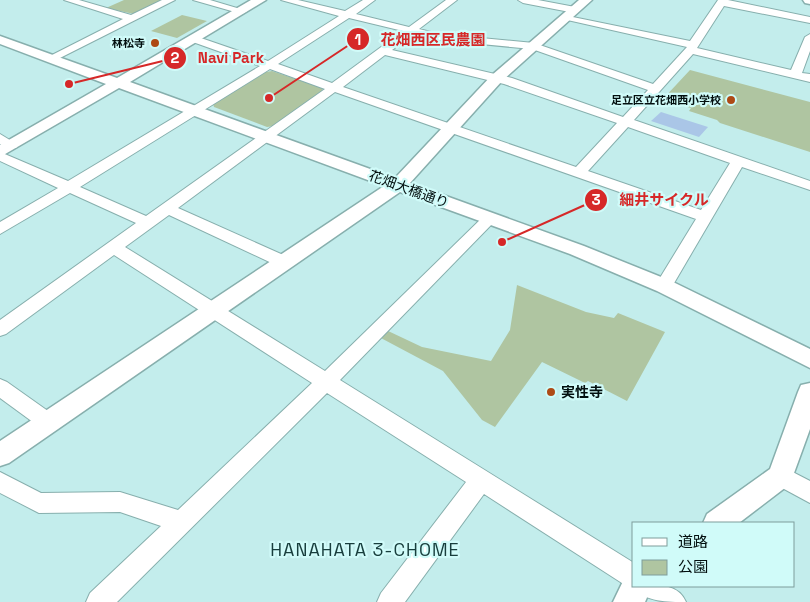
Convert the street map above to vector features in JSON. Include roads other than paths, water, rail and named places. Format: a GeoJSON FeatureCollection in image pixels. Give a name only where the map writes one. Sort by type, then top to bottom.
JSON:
{"type":"FeatureCollection","features":[{"type":"Feature","properties":{"kind":"street"},"geometry":{"type":"LineString","coordinates":[[69,0],[132,19]]}},
{"type":"Feature","properties":{"kind":"street"},"geometry":{"type":"LineString","coordinates":[[52,58],[170,0]]}},
{"type":"Feature","properties":{"kind":"street"},"geometry":{"type":"LineString","coordinates":[[198,0],[242,10]]}},
{"type":"Feature","properties":{"kind":"street"},"geometry":{"type":"LineString","coordinates":[[148,223],[69,188],[3,148],[119,83],[260,0]]}},
{"type":"Feature","properties":{"kind":"street"},"geometry":{"type":"LineString","coordinates":[[286,0],[439,37],[534,46],[654,88]]}},
{"type":"Feature","properties":{"kind":"street"},"geometry":{"type":"LineString","coordinates":[[0,229],[195,111],[370,0]]}},
{"type":"Feature","properties":{"kind":"street"},"geometry":{"type":"LineString","coordinates":[[0,329],[115,248],[452,0]]}},
{"type":"Feature","properties":{"kind":"street"},"geometry":{"type":"LineString","coordinates":[[523,0],[576,9],[692,48],[810,78]]}},
{"type":"Feature","properties":{"kind":"street"},"geometry":{"type":"LineString","coordinates":[[579,173],[692,48],[722,1],[810,20]]}},
{"type":"Feature","properties":{"kind":"street"},"geometry":{"type":"LineString","coordinates":[[94,8],[109,2]]}},
{"type":"Feature","properties":{"kind":"street"},"geometry":{"type":"LineString","coordinates":[[0,455],[398,185],[497,78],[576,9]]}},
{"type":"Feature","properties":{"kind":"street"},"geometry":{"type":"LineString","coordinates":[[794,74],[810,37]]}},
{"type":"Feature","properties":{"kind":"street"},"geometry":{"type":"LineString","coordinates":[[194,39],[706,217]]}},
{"type":"Feature","properties":{"kind":"street","name":"花畑大橋通り"},"geometry":{"type":"LineString","coordinates":[[0,40],[577,250],[664,286],[810,359]]}},
{"type":"Feature","properties":{"kind":"street"},"geometry":{"type":"LineString","coordinates":[[384,51],[497,78],[810,186]]}},
{"type":"Feature","properties":{"kind":"street"},"geometry":{"type":"LineString","coordinates":[[664,286],[738,161]]}},
{"type":"Feature","properties":{"kind":"street"},"geometry":{"type":"LineString","coordinates":[[168,209],[284,262]]}},
{"type":"Feature","properties":{"kind":"street"},"geometry":{"type":"LineString","coordinates":[[99,602],[326,382],[489,219]]}},
{"type":"Feature","properties":{"kind":"street"},"geometry":{"type":"LineString","coordinates":[[115,248],[632,576]]}},
{"type":"Feature","properties":{"kind":"street"},"geometry":{"type":"LineString","coordinates":[[0,387],[48,422]]}},
{"type":"Feature","properties":{"kind":"street"},"geometry":{"type":"LineString","coordinates":[[718,522],[780,476],[810,392]]}},
{"type":"Feature","properties":{"kind":"street"},"geometry":{"type":"LineString","coordinates":[[780,476],[810,493]]}},
{"type":"Feature","properties":{"kind":"street"},"geometry":{"type":"LineString","coordinates":[[390,602],[481,480]]}},
{"type":"Feature","properties":{"kind":"street"},"geometry":{"type":"LineString","coordinates":[[0,482],[39,503],[120,502],[181,522]]}},
{"type":"Feature","properties":{"kind":"street"},"geometry":{"type":"LineString","coordinates":[[628,602],[636,587]]}},
{"type":"Feature","properties":{"kind":"street"},"geometry":{"type":"LineString","coordinates":[[649,587],[673,602]]}},
{"type":"Feature","properties":{"kind":"water"},"geometry":{"type":"Polygon","coordinates":[[[661,112],[708,127],[699,137],[651,121],[661,112]]]}},
{"type":"Feature","properties":{"kind":"place","name":"林松寺"},"geometry":{"type":"Point","coordinates":[155,43]}},
{"type":"Feature","properties":{"kind":"place","name":"Navi Park"},"geometry":{"type":"Point","coordinates":[69,84]}},
{"type":"Feature","properties":{"kind":"place","name":"花畑西区民農園"},"geometry":{"type":"Point","coordinates":[269,98]}},
{"type":"Feature","properties":{"kind":"place","name":"足立区立花畑西小学校"},"geometry":{"type":"Point","coordinates":[731,100]}},
{"type":"Feature","properties":{"kind":"place","name":"細井サイクル"},"geometry":{"type":"Point","coordinates":[502,242]}},
{"type":"Feature","properties":{"kind":"place","name":"実性寺"},"geometry":{"type":"Point","coordinates":[551,392]}},
{"type":"Feature","properties":{"kind":"district","name":"HANAHATA 3-CHOME"},"geometry":{"type":"Point","coordinates":[365,550]}}]}
